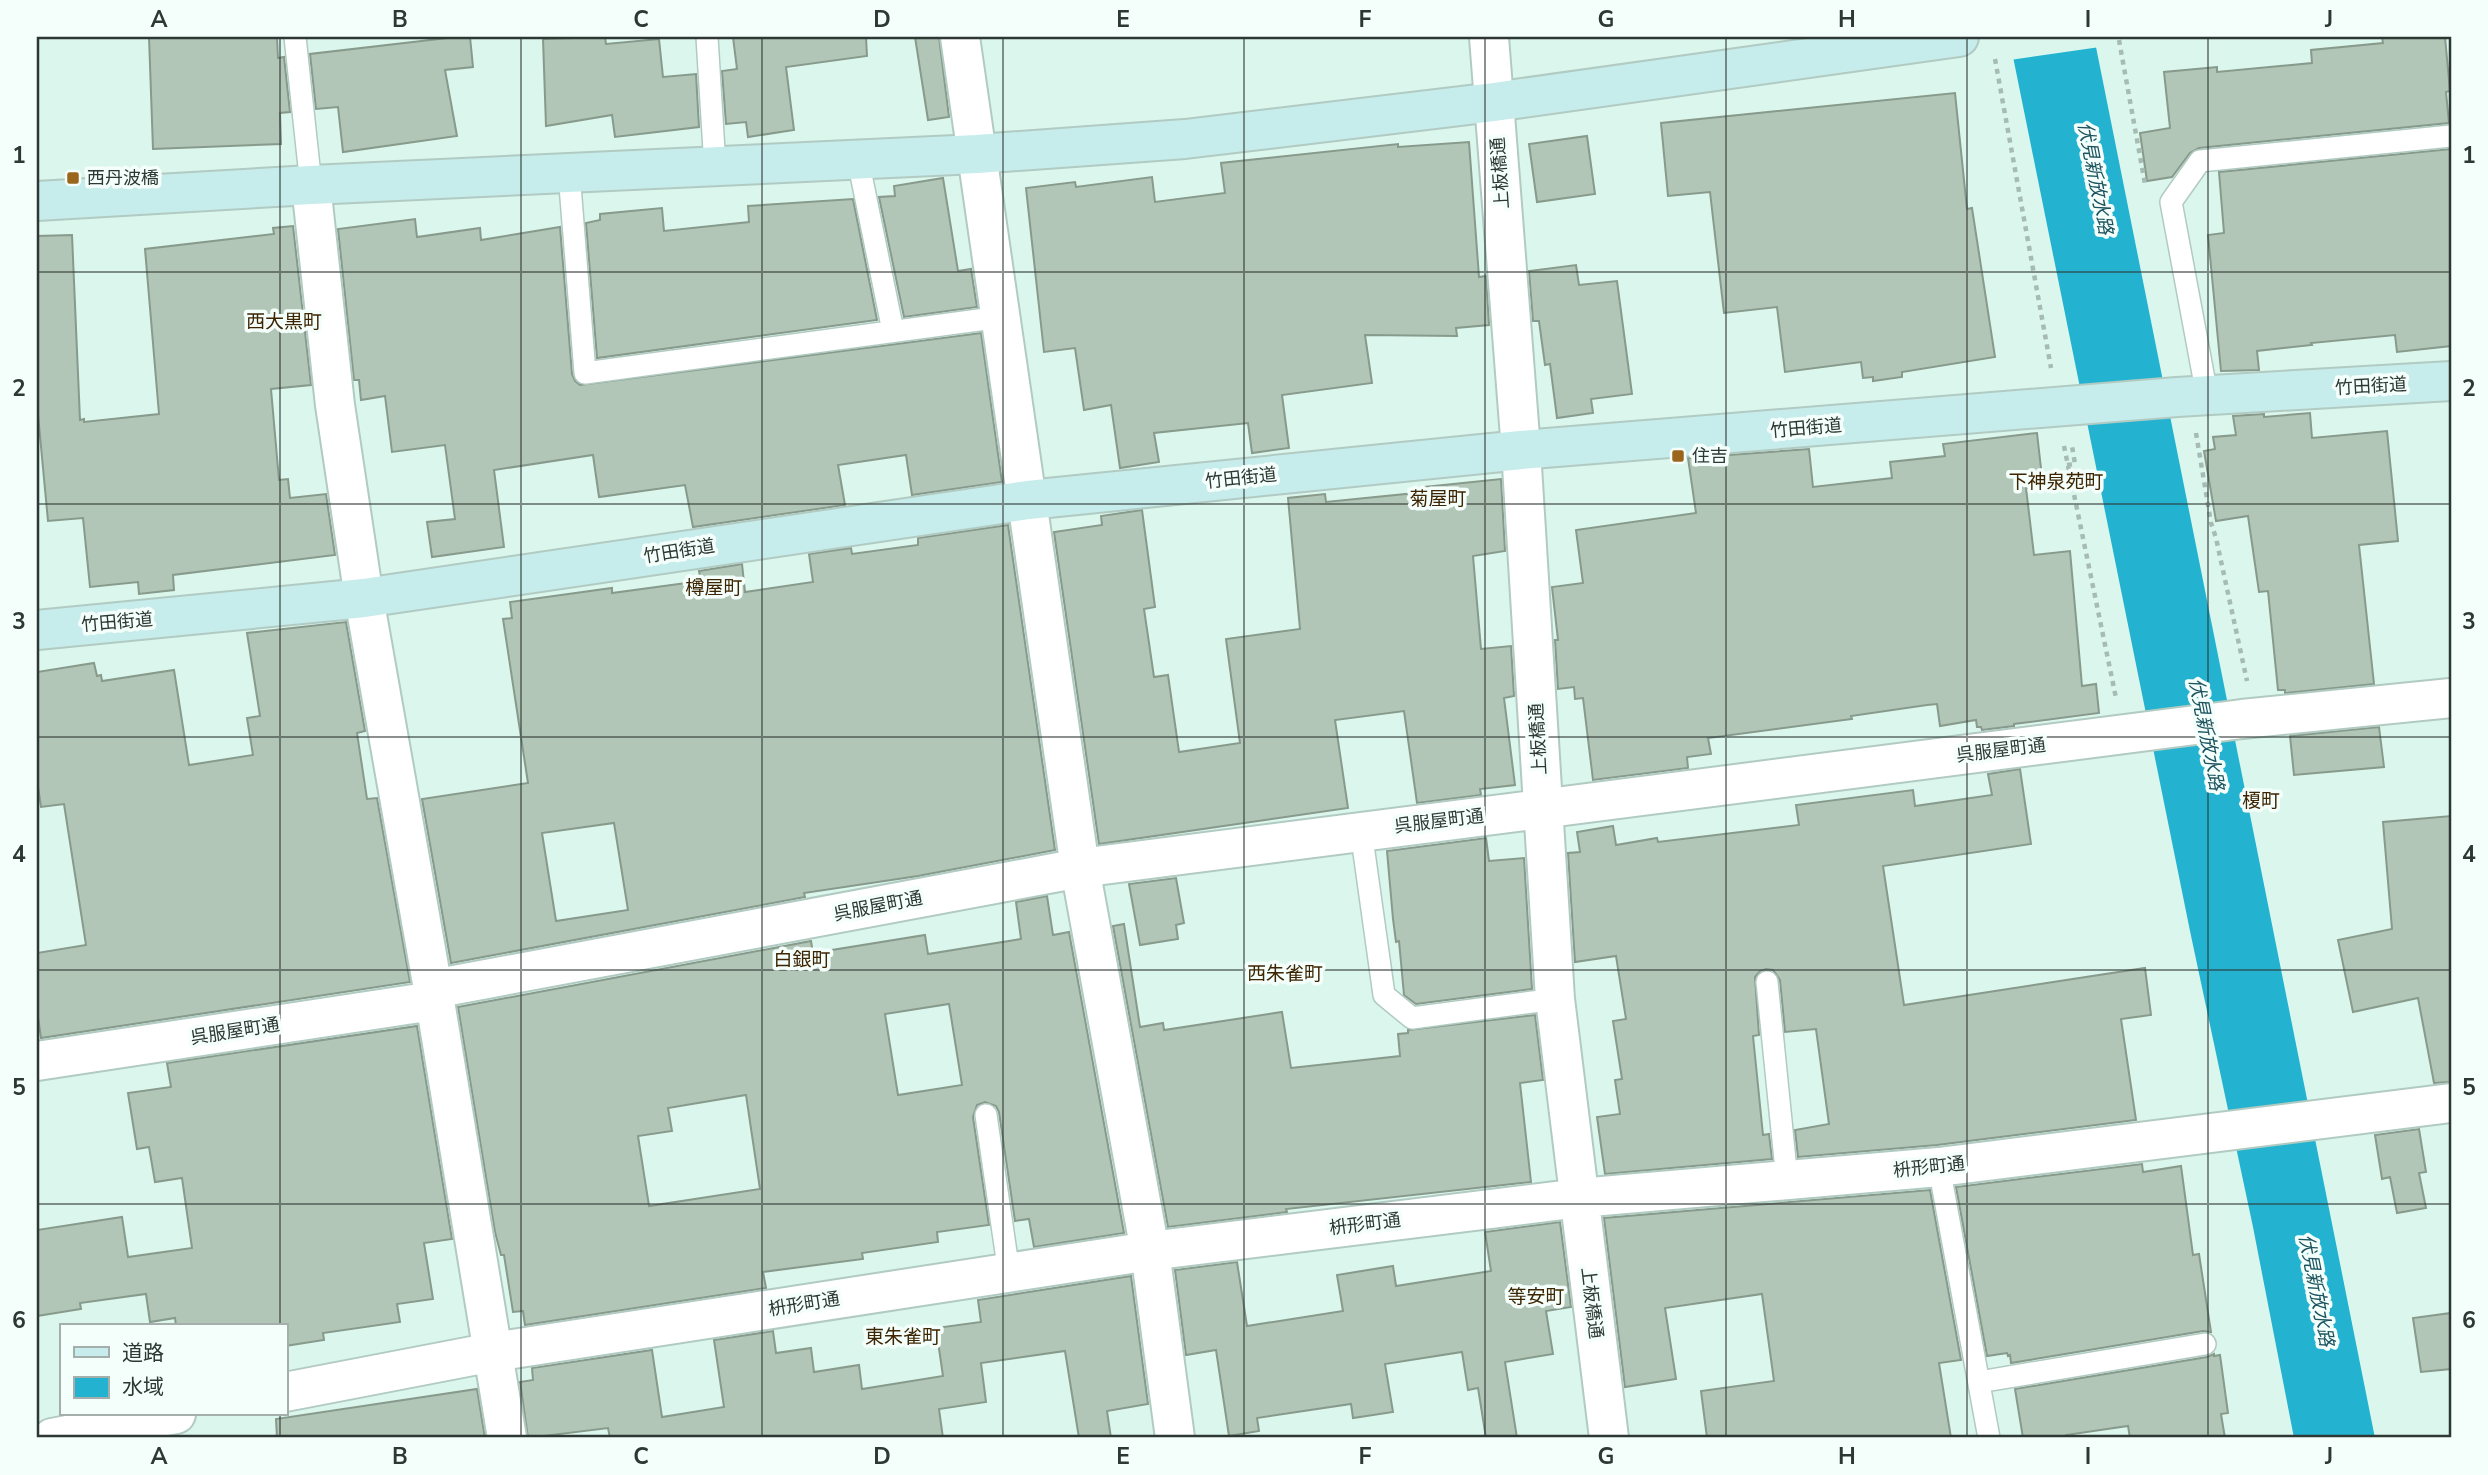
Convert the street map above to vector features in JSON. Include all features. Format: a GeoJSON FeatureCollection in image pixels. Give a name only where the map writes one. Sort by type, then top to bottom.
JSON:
{"type":"FeatureCollection","features":[{"type":"Feature","properties":{"kind":"main road"},"geometry":{"type":"LineString","coordinates":[[37,201],[311,185],[977,154],[1185,139],[1494,102],[1959,37]]}},
{"type":"Feature","properties":{"kind":"main road","name":"竹田街道"},"geometry":{"type":"LineString","coordinates":[[37,629],[364,598],[1028,500],[1521,450],[2064,408],[2193,405],[2451,381]]}},
{"type":"Feature","properties":{"kind":"street"},"geometry":{"type":"LineString","coordinates":[[960,37],[1080,868],[1150,1251],[1175,1438]]}},
{"type":"Feature","properties":{"kind":"street","name":"上板橋通"},"geometry":{"type":"LineString","coordinates":[[1489,37],[1521,450],[1555,999],[1609,1438]]}},
{"type":"Feature","properties":{"kind":"street"},"geometry":{"type":"LineString","coordinates":[[311,185],[335,405],[364,598],[508,1438]]}},
{"type":"Feature","properties":{"kind":"street","name":"呉服屋町通"},"geometry":{"type":"LineString","coordinates":[[37,1061],[433,995],[1080,868],[2135,733],[2245,701],[2451,698]]}},
{"type":"Feature","properties":{"kind":"street","name":"枡形町通"},"geometry":{"type":"LineString","coordinates":[[287,1392],[493,1352],[1150,1251],[1579,1198],[1939,1167],[2451,1103]]}},
{"type":"Feature","properties":{"kind":"street"},"geometry":{"type":"LineString","coordinates":[[52,1438],[166,1416]]}},
{"type":"Feature","properties":{"kind":"lane"},"geometry":{"type":"LineString","coordinates":[[295,37],[311,185]]}},
{"type":"Feature","properties":{"kind":"lane"},"geometry":{"type":"LineString","coordinates":[[707,37],[715,167]]}},
{"type":"Feature","properties":{"kind":"lane"},"geometry":{"type":"LineString","coordinates":[[2193,405],[2171,202],[2200,161],[2451,136]]}},
{"type":"Feature","properties":{"kind":"lane"},"geometry":{"type":"LineString","coordinates":[[858,160],[892,331]]}},
{"type":"Feature","properties":{"kind":"lane"},"geometry":{"type":"LineString","coordinates":[[569,173],[585,373],[1001,317]]}},
{"type":"Feature","properties":{"kind":"lane"},"geometry":{"type":"LineString","coordinates":[[1361,831],[1384,995],[1412,1018],[1555,999]]}},
{"type":"Feature","properties":{"kind":"lane"},"geometry":{"type":"LineString","coordinates":[[1767,982],[1787,1180]]}},
{"type":"Feature","properties":{"kind":"lane"},"geometry":{"type":"LineString","coordinates":[[986,1115],[1009,1273]]}},
{"type":"Feature","properties":{"kind":"lane"},"geometry":{"type":"LineString","coordinates":[[1939,1167],[1989,1438]]}},
{"type":"Feature","properties":{"kind":"lane"},"geometry":{"type":"LineString","coordinates":[[1979,1381],[2205,1344]]}},
{"type":"Feature","properties":{"kind":"path"},"geometry":{"type":"LineString","coordinates":[[2119,40],[2149,204],[2171,202]]}},
{"type":"Feature","properties":{"kind":"path"},"geometry":{"type":"LineString","coordinates":[[1994,59],[2075,464],[2067,465],[2117,699]]}},
{"type":"Feature","properties":{"kind":"path"},"geometry":{"type":"LineString","coordinates":[[2193,405],[2211,523],[2245,701]]}},
{"type":"Feature","properties":{"kind":"water","name":"伏見新放水路"},"geometry":{"type":"Polygon","coordinates":[[[2009,37],[2094,37],[2375,1438],[2294,1438],[2009,37]]]}},
{"type":"Feature","properties":{"kind":"pier"},"geometry":{"type":"Polygon","coordinates":[[[2005,37],[2098,37],[2100,47],[2010,60],[2005,37]]]}},
{"type":"Feature","properties":{"kind":"building"},"geometry":{"type":"Polygon","coordinates":[[[149,37],[277,37],[278,58],[284,57],[290,112],[280,113],[281,144],[153,149],[149,37]]]}},
{"type":"Feature","properties":{"kind":"building"},"geometry":{"type":"Polygon","coordinates":[[[470,37],[473,67],[445,70],[457,136],[343,152],[338,107],[316,109],[310,54],[470,37]]]}},
{"type":"Feature","properties":{"kind":"building"},"geometry":{"type":"Polygon","coordinates":[[[605,37],[606,44],[659,39],[663,77],[696,74],[699,127],[615,137],[612,115],[546,126],[543,39],[605,37]]]}},
{"type":"Feature","properties":{"kind":"building"},"geometry":{"type":"Polygon","coordinates":[[[733,37],[866,37],[867,56],[786,67],[794,130],[748,137],[746,122],[726,124],[722,71],[737,69],[733,37]]]}},
{"type":"Feature","properties":{"kind":"building"},"geometry":{"type":"Polygon","coordinates":[[[915,37],[939,37],[949,117],[928,120],[915,37]]]}},
{"type":"Feature","properties":{"kind":"building"},"geometry":{"type":"Polygon","coordinates":[[[2382,37],[2445,37],[2450,91],[2446,92],[2449,123],[2199,148],[2190,153],[2172,177],[2147,181],[2140,133],[2170,128],[2164,72],[2217,67],[2217,72],[2312,63],[2311,50],[2383,43],[2382,37]]]}},
{"type":"Feature","properties":{"kind":"building"},"geometry":{"type":"Polygon","coordinates":[[[1955,93],[1967,209],[1972,208],[1995,357],[1902,372],[1902,377],[1873,381],[1873,377],[1863,378],[1861,362],[1785,372],[1777,307],[1724,313],[1710,192],[1668,196],[1661,123],[1955,93]]]}},
{"type":"Feature","properties":{"kind":"building"},"geometry":{"type":"Polygon","coordinates":[[[1587,136],[1595,194],[1537,202],[1529,144],[1587,136]]]}},
{"type":"Feature","properties":{"kind":"building"},"geometry":{"type":"Polygon","coordinates":[[[1469,142],[1479,277],[1486,276],[1489,325],[1456,328],[1457,336],[1365,335],[1372,383],[1282,395],[1289,448],[1252,453],[1248,423],[1154,433],[1159,462],[1120,468],[1111,405],[1084,410],[1075,348],[1044,352],[1026,188],[1075,182],[1076,187],[1152,177],[1155,202],[1225,193],[1221,163],[1398,144],[1398,147],[1469,142]]]}},
{"type":"Feature","properties":{"kind":"building"},"geometry":{"type":"Polygon","coordinates":[[[2451,149],[2451,346],[2397,352],[2395,335],[2311,343],[2312,345],[2257,351],[2259,370],[2221,371],[2208,235],[2224,233],[2219,172],[2451,149]]]}},
{"type":"Feature","properties":{"kind":"building"},"geometry":{"type":"Polygon","coordinates":[[[943,178],[958,271],[971,269],[977,307],[904,317],[879,197],[895,196],[894,186],[943,178]]]}},
{"type":"Feature","properties":{"kind":"building"},"geometry":{"type":"Polygon","coordinates":[[[853,199],[877,320],[597,358],[586,223],[600,220],[600,214],[662,208],[664,231],[749,222],[748,206],[853,199]]]}},
{"type":"Feature","properties":{"kind":"building"},"geometry":{"type":"Polygon","coordinates":[[[415,219],[417,237],[480,228],[481,240],[560,227],[572,374],[580,385],[981,333],[1002,482],[912,495],[906,455],[838,465],[845,505],[693,527],[685,485],[599,497],[593,455],[494,470],[504,547],[432,557],[427,522],[455,519],[445,445],[392,452],[385,396],[361,400],[359,380],[354,380],[338,229],[415,219]]]}},
{"type":"Feature","properties":{"kind":"building"},"geometry":{"type":"Polygon","coordinates":[[[293,226],[311,385],[271,389],[279,480],[288,479],[290,498],[326,494],[335,555],[173,575],[174,590],[139,594],[138,582],[90,587],[83,518],[48,521],[37,404],[37,236],[72,235],[80,420],[84,419],[84,422],[159,414],[145,249],[274,234],[273,228],[293,226]]]}},
{"type":"Feature","properties":{"kind":"building"},"geometry":{"type":"Polygon","coordinates":[[[1576,265],[1579,285],[1617,281],[1632,394],[1591,399],[1593,413],[1557,418],[1550,364],[1545,365],[1539,321],[1533,321],[1529,271],[1576,265]]]}},
{"type":"Feature","properties":{"kind":"building"},"geometry":{"type":"Polygon","coordinates":[[[2310,413],[2312,438],[2387,431],[2398,541],[2359,545],[2374,684],[2285,693],[2285,690],[2278,690],[2268,591],[2259,592],[2248,516],[2216,521],[2204,451],[2215,449],[2213,437],[2236,435],[2233,416],[2264,414],[2264,417],[2310,413]]]}},
{"type":"Feature","properties":{"kind":"building"},"geometry":{"type":"Polygon","coordinates":[[[2037,433],[2043,486],[2026,488],[2034,555],[2070,551],[2082,686],[2096,684],[2099,713],[1982,730],[1977,727],[1976,720],[1940,726],[1937,704],[1927,705],[1851,716],[1852,719],[1708,738],[1711,754],[1687,757],[1688,768],[1593,780],[1583,698],[1575,699],[1574,687],[1558,689],[1555,640],[1558,640],[1552,587],[1583,583],[1576,530],[1696,513],[1688,458],[1809,449],[1813,487],[1892,478],[1890,462],[1945,456],[1943,444],[2037,433]]]}},
{"type":"Feature","properties":{"kind":"building"},"geometry":{"type":"Polygon","coordinates":[[[1501,479],[1505,551],[1473,556],[1481,649],[1511,646],[1514,696],[1504,698],[1515,785],[1480,789],[1481,795],[1417,803],[1404,711],[1335,720],[1348,808],[1099,844],[1054,532],[1102,525],[1101,516],[1142,510],[1155,607],[1144,609],[1154,677],[1168,675],[1179,752],[1240,743],[1226,639],[1300,629],[1288,498],[1325,494],[1326,502],[1415,493],[1415,488],[1501,479]]]}},
{"type":"Feature","properties":{"kind":"building"},"geometry":{"type":"Polygon","coordinates":[[[1008,525],[1055,850],[918,876],[804,893],[805,897],[451,963],[422,799],[528,783],[503,619],[512,618],[510,602],[612,588],[612,593],[701,581],[699,571],[742,564],[745,592],[813,582],[809,554],[851,548],[852,554],[918,545],[918,538],[1008,525]],[[614,823],[542,833],[556,921],[628,910],[614,823]]]}},
{"type":"Feature","properties":{"kind":"building"},"geometry":{"type":"Polygon","coordinates":[[[346,622],[365,731],[357,733],[367,799],[377,798],[410,982],[41,1038],[37,1010],[37,953],[86,945],[64,804],[41,807],[37,780],[37,672],[94,663],[97,676],[101,675],[102,681],[174,670],[189,765],[253,755],[247,718],[260,716],[247,633],[346,622]]]}},
{"type":"Feature","properties":{"kind":"building"},"geometry":{"type":"Polygon","coordinates":[[[2379,727],[2384,767],[2294,775],[2290,736],[2379,727]]]}},
{"type":"Feature","properties":{"kind":"building"},"geometry":{"type":"Polygon","coordinates":[[[2020,769],[2031,844],[1883,866],[1904,1005],[2145,968],[2151,1015],[2121,1019],[2136,1120],[1937,1145],[1798,1157],[1795,1130],[1829,1124],[1816,1029],[1785,1032],[1780,980],[1773,970],[1766,969],[1755,977],[1759,1035],[1753,1036],[1763,1135],[1769,1134],[1772,1159],[1605,1174],[1597,1117],[1620,1114],[1615,1080],[1622,1079],[1613,1021],[1626,1019],[1616,956],[1575,962],[1568,853],[1580,852],[1577,832],[1613,826],[1616,845],[1657,838],[1658,842],[1799,825],[1796,805],[1913,790],[1915,806],[1992,795],[1988,774],[2020,769]]]}},
{"type":"Feature","properties":{"kind":"building"},"geometry":{"type":"Polygon","coordinates":[[[2451,816],[2451,1082],[2434,1083],[2418,998],[2353,1012],[2338,940],[2392,929],[2383,822],[2451,816]]]}},
{"type":"Feature","properties":{"kind":"building"},"geometry":{"type":"Polygon","coordinates":[[[1486,838],[1489,861],[1524,858],[1532,989],[1416,1004],[1404,995],[1387,851],[1486,838]]]}},
{"type":"Feature","properties":{"kind":"building"},"geometry":{"type":"Polygon","coordinates":[[[1176,878],[1184,923],[1176,925],[1178,939],[1140,945],[1129,884],[1176,878]]]}},
{"type":"Feature","properties":{"kind":"building"},"geometry":{"type":"Polygon","coordinates":[[[1047,896],[1053,935],[1069,932],[1124,1233],[1034,1247],[1029,1219],[1015,1221],[999,1112],[996,1106],[985,1102],[977,1105],[973,1117],[989,1225],[937,1232],[938,1242],[862,1253],[863,1259],[763,1272],[766,1288],[525,1325],[523,1311],[513,1312],[504,1255],[501,1255],[495,1232],[458,1007],[811,941],[813,953],[925,935],[928,954],[1021,939],[1016,902],[1047,896]],[[949,1004],[885,1014],[898,1095],[962,1085],[949,1004]],[[746,1095],[668,1108],[672,1131],[638,1136],[649,1206],[760,1189],[746,1095]]]}},
{"type":"Feature","properties":{"kind":"building"},"geometry":{"type":"Polygon","coordinates":[[[1124,924],[1140,1027],[1163,1023],[1164,1030],[1282,1012],[1291,1068],[1400,1056],[1398,1034],[1408,1033],[1408,1030],[1535,1015],[1543,1080],[1520,1083],[1531,1182],[1286,1209],[1287,1212],[1168,1227],[1113,926],[1124,924]]]}},
{"type":"Feature","properties":{"kind":"building"},"geometry":{"type":"Polygon","coordinates":[[[417,1026],[452,1239],[424,1243],[433,1299],[397,1304],[400,1322],[323,1333],[324,1340],[287,1346],[287,1324],[176,1324],[175,1318],[150,1322],[146,1294],[80,1303],[81,1309],[37,1316],[37,1230],[122,1217],[128,1257],[192,1248],[182,1178],[155,1182],[149,1147],[137,1149],[128,1093],[171,1087],[167,1063],[417,1026]]]}},
{"type":"Feature","properties":{"kind":"building"},"geometry":{"type":"Polygon","coordinates":[[[2419,1129],[2426,1172],[2419,1173],[2426,1208],[2397,1213],[2390,1177],[2382,1179],[2375,1135],[2419,1129]]]}},
{"type":"Feature","properties":{"kind":"building"},"geometry":{"type":"Polygon","coordinates":[[[2142,1164],[2143,1172],[2181,1166],[2193,1255],[2199,1254],[2211,1332],[2203,1331],[2011,1363],[2007,1353],[1987,1356],[1956,1187],[2142,1164]]]}},
{"type":"Feature","properties":{"kind":"building"},"geometry":{"type":"Polygon","coordinates":[[[1930,1190],[1961,1360],[1939,1363],[1951,1438],[1707,1438],[1701,1391],[1774,1381],[1762,1294],[1665,1308],[1676,1379],[1625,1387],[1604,1218],[1930,1190]]]}},
{"type":"Feature","properties":{"kind":"building"},"geometry":{"type":"Polygon","coordinates":[[[1560,1222],[1571,1307],[1546,1311],[1553,1354],[1505,1362],[1517,1438],[1486,1438],[1478,1388],[1468,1390],[1462,1352],[1385,1364],[1393,1412],[1353,1418],[1351,1404],[1257,1418],[1259,1431],[1229,1436],[1216,1350],[1186,1355],[1175,1270],[1237,1262],[1247,1326],[1343,1311],[1337,1275],[1393,1266],[1396,1286],[1491,1271],[1485,1232],[1560,1222]]]}},
{"type":"Feature","properties":{"kind":"building"},"geometry":{"type":"Polygon","coordinates":[[[1131,1276],[1148,1404],[1107,1411],[1111,1438],[1079,1438],[1065,1351],[981,1363],[986,1402],[939,1409],[943,1438],[610,1438],[608,1428],[528,1438],[520,1382],[533,1380],[532,1368],[652,1350],[662,1417],[724,1407],[714,1340],[773,1331],[776,1353],[811,1348],[814,1372],[859,1365],[862,1389],[943,1376],[936,1328],[981,1322],[978,1300],[1131,1276]]]}},
{"type":"Feature","properties":{"kind":"building"},"geometry":{"type":"Polygon","coordinates":[[[2451,1313],[2451,1369],[2421,1372],[2413,1318],[2451,1313]]]}},
{"type":"Feature","properties":{"kind":"building"},"geometry":{"type":"Polygon","coordinates":[[[2220,1355],[2228,1413],[2221,1414],[2225,1438],[2130,1438],[2128,1426],[2066,1435],[2066,1438],[2023,1438],[2015,1389],[2220,1355]]]}},
{"type":"Feature","properties":{"kind":"building"},"geometry":{"type":"Polygon","coordinates":[[[477,1389],[485,1438],[277,1438],[276,1419],[477,1389]]]}},
{"type":"Feature","properties":{"kind":"place","name":"西丹波橋"},"geometry":{"type":"Point","coordinates":[73,178]}},
{"type":"Feature","properties":{"kind":"place","name":"住吉"},"geometry":{"type":"Point","coordinates":[1678,456]}},
{"type":"Feature","properties":{"kind":"district","name":"西大黒町"},"geometry":{"type":"Point","coordinates":[284,321]}},
{"type":"Feature","properties":{"kind":"district","name":"下神泉苑町"},"geometry":{"type":"Point","coordinates":[2056,481]}},
{"type":"Feature","properties":{"kind":"district","name":"菊屋町"},"geometry":{"type":"Point","coordinates":[1438,498]}},
{"type":"Feature","properties":{"kind":"district","name":"樽屋町"},"geometry":{"type":"Point","coordinates":[714,587]}},
{"type":"Feature","properties":{"kind":"district","name":"榎町"},"geometry":{"type":"Point","coordinates":[2261,800]}},
{"type":"Feature","properties":{"kind":"district","name":"白銀町"},"geometry":{"type":"Point","coordinates":[802,959]}},
{"type":"Feature","properties":{"kind":"district","name":"西朱雀町"},"geometry":{"type":"Point","coordinates":[1285,973]}},
{"type":"Feature","properties":{"kind":"district","name":"等安町"},"geometry":{"type":"Point","coordinates":[1536,1296]}},
{"type":"Feature","properties":{"kind":"district","name":"東朱雀町"},"geometry":{"type":"Point","coordinates":[903,1336]}}]}
